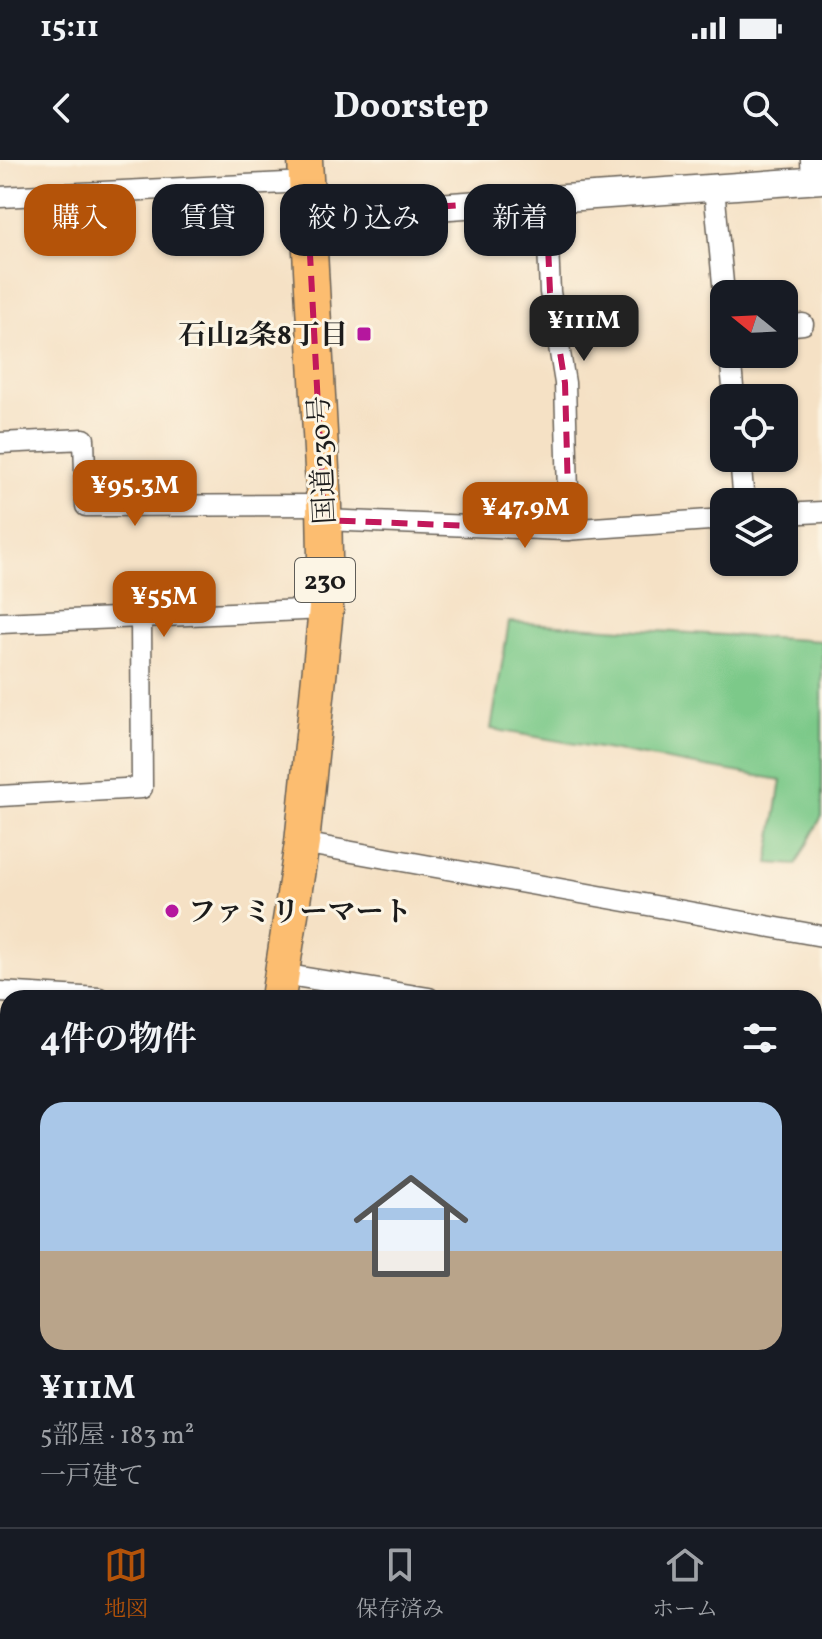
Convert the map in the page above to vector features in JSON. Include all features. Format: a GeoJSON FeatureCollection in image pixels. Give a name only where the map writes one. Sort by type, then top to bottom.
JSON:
{"type":"FeatureCollection","features":[{"type":"Feature","properties":{"kind":"highway","name":"国道230号"},"geometry":{"type":"LineString","coordinates":[[280,986],[302,843],[326,609],[310,256]]}},
{"type":"Feature","properties":{"kind":"street"},"geometry":{"type":"LineString","coordinates":[[0,197],[305,171]]}},
{"type":"Feature","properties":{"kind":"street"},"geometry":{"type":"LineString","coordinates":[[576,197],[714,188],[815,173]]}},
{"type":"Feature","properties":{"kind":"street"},"geometry":{"type":"LineString","coordinates":[[714,188],[723,280]]}},
{"type":"Feature","properties":{"kind":"street"},"geometry":{"type":"LineString","coordinates":[[548,256],[550,292],[565,383],[569,530]]}},
{"type":"Feature","properties":{"kind":"street"},"geometry":{"type":"LineString","coordinates":[[0,443],[84,439],[86,506],[324,513],[569,530],[710,520]]}},
{"type":"Feature","properties":{"kind":"street"},"geometry":{"type":"LineString","coordinates":[[798,513],[822,512]]}},
{"type":"Feature","properties":{"kind":"street"},"geometry":{"type":"LineString","coordinates":[[0,623],[326,609]]}},
{"type":"Feature","properties":{"kind":"street"},"geometry":{"type":"LineString","coordinates":[[0,796],[142,788],[141,618]]}},
{"type":"Feature","properties":{"kind":"street"},"geometry":{"type":"LineString","coordinates":[[302,843],[822,936]]}},
{"type":"Feature","properties":{"kind":"street"},"geometry":{"type":"LineString","coordinates":[[280,986],[330,990]]}},
{"type":"Feature","properties":{"kind":"highlighted area"},"geometry":{"type":"Polygon","coordinates":[[[546,199],[550,292],[565,383],[569,530],[324,520],[308,216],[546,199]]]}},
{"type":"Feature","properties":{"kind":"green space"},"geometry":{"type":"Polygon","coordinates":[[[509,622],[822,641],[822,816],[796,865],[768,863],[781,780],[491,729],[509,622]]]}},
{"type":"Feature","properties":{"kind":"place","name":"石山2条8丁目"},"geometry":{"type":"Point","coordinates":[364,334]}},
{"type":"Feature","properties":{"kind":"place","name":"ファミリーマート"},"geometry":{"type":"Point","coordinates":[172,911]}}]}
